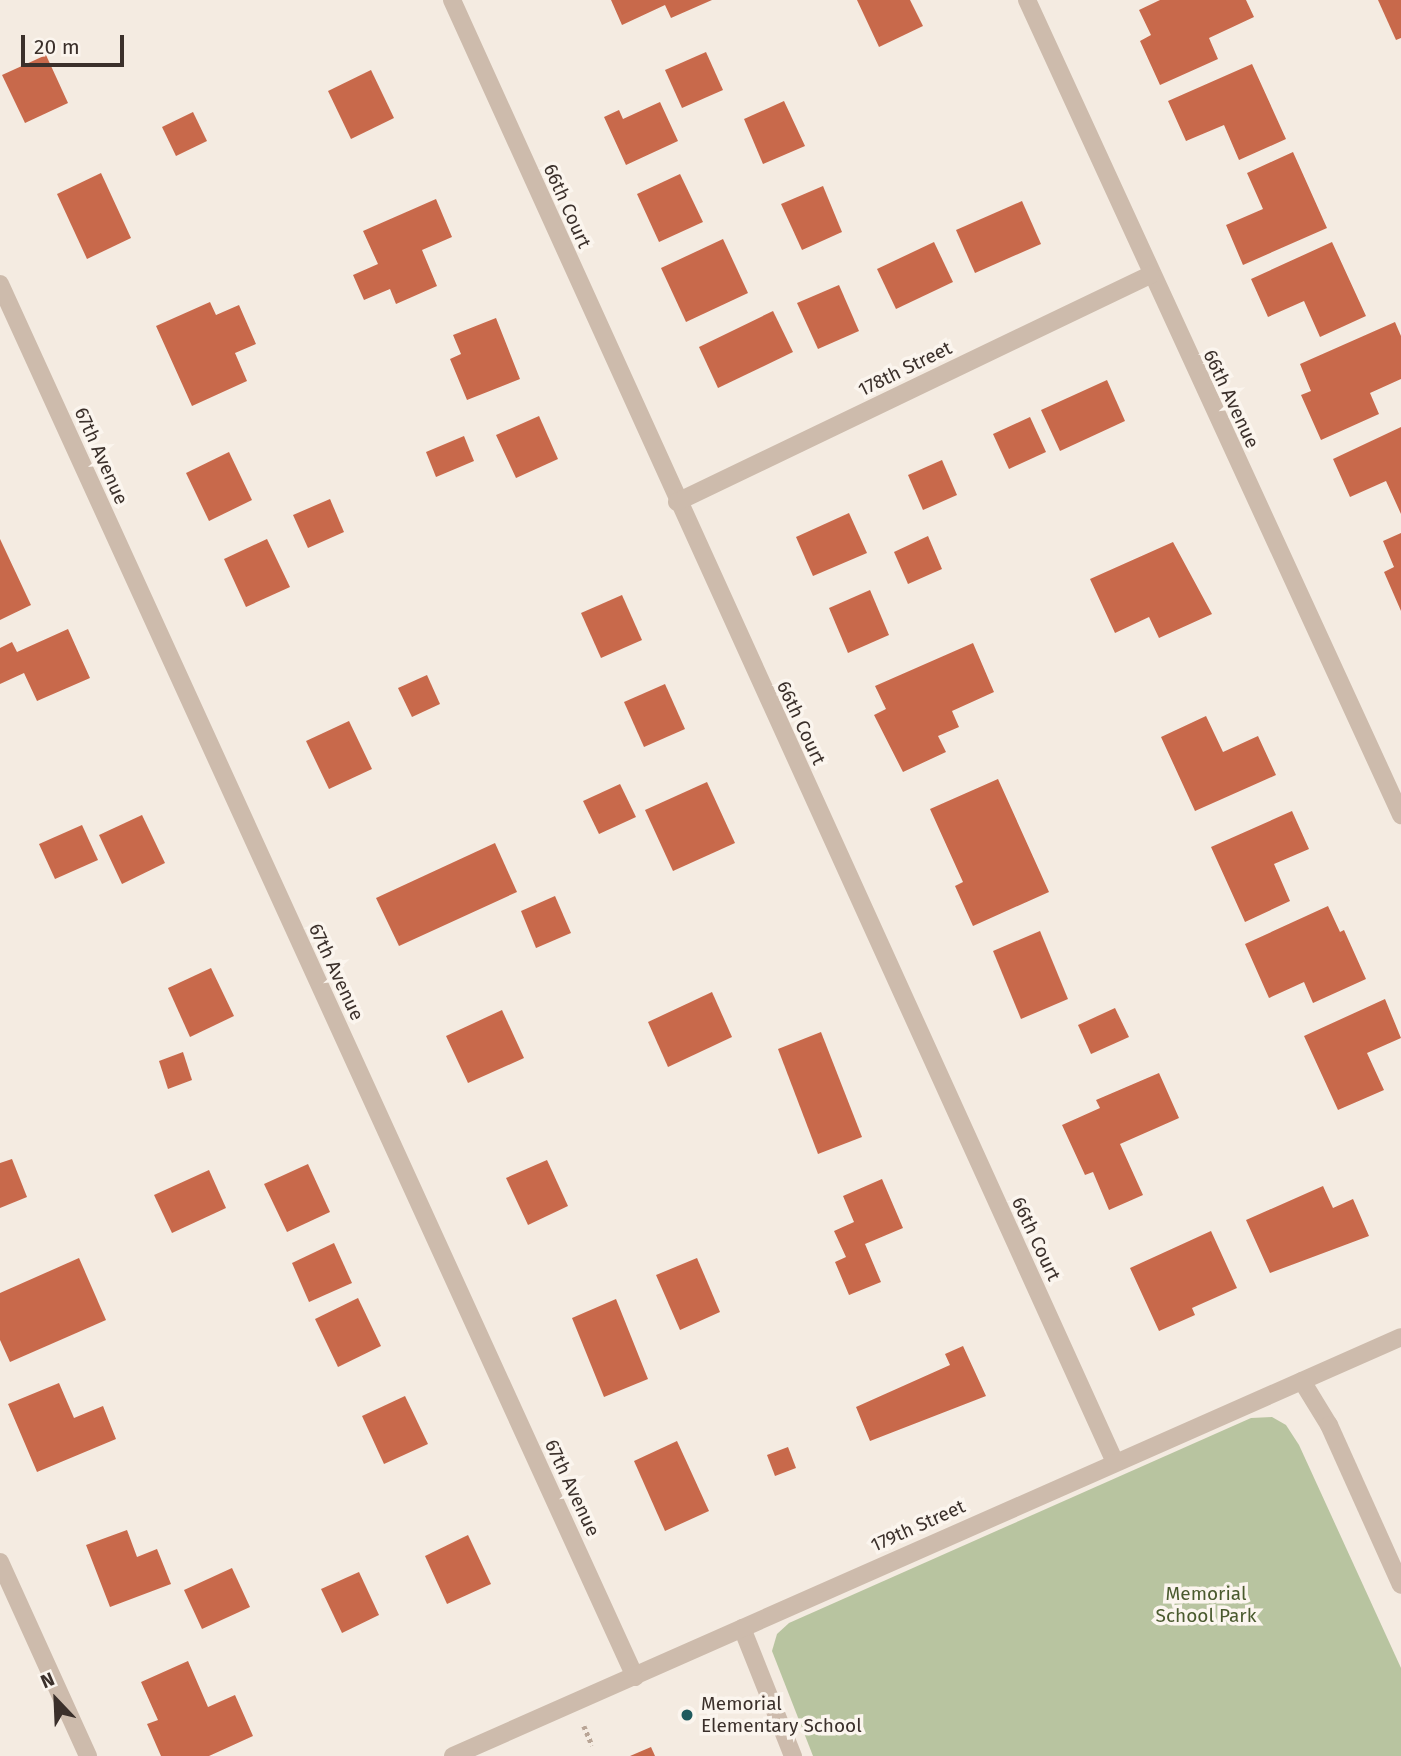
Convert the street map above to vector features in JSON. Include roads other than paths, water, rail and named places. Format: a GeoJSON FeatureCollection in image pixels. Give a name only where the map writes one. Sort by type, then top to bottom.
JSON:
{"type":"FeatureCollection","features":[{"type":"Feature","properties":{"kind":"street","name":"66th Court"},"geometry":{"type":"LineString","coordinates":[[452,0],[677,502],[1115,1462]]}},
{"type":"Feature","properties":{"kind":"street","name":"66th Avenue"},"geometry":{"type":"LineString","coordinates":[[1027,0],[1150,275],[1401,815]]}},
{"type":"Feature","properties":{"kind":"street","name":"178th Street"},"geometry":{"type":"LineString","coordinates":[[677,502],[1150,275]]}},
{"type":"Feature","properties":{"kind":"street","name":"67th Avenue"},"geometry":{"type":"LineString","coordinates":[[0,284],[635,1677]]}},
{"type":"Feature","properties":{"kind":"street","name":"179th Street"},"geometry":{"type":"LineString","coordinates":[[453,1756],[1401,1337]]}},
{"type":"Feature","properties":{"kind":"street"},"geometry":{"type":"LineString","coordinates":[[1302,1381],[1329,1425],[1401,1585]]}},
{"type":"Feature","properties":{"kind":"street"},"geometry":{"type":"LineString","coordinates":[[0,1562],[88,1756]]}},
{"type":"Feature","properties":{"kind":"street"},"geometry":{"type":"LineString","coordinates":[[742,1628],[793,1756]]}},
{"type":"Feature","properties":{"kind":"place","name":"Memorial Elementary School"},"geometry":{"type":"Point","coordinates":[687,1715]}},
{"type":"Feature","properties":{"kind":"park label","name":"Memorial School Park"},"geometry":{"type":"Point","coordinates":[1206,1605]}}]}
